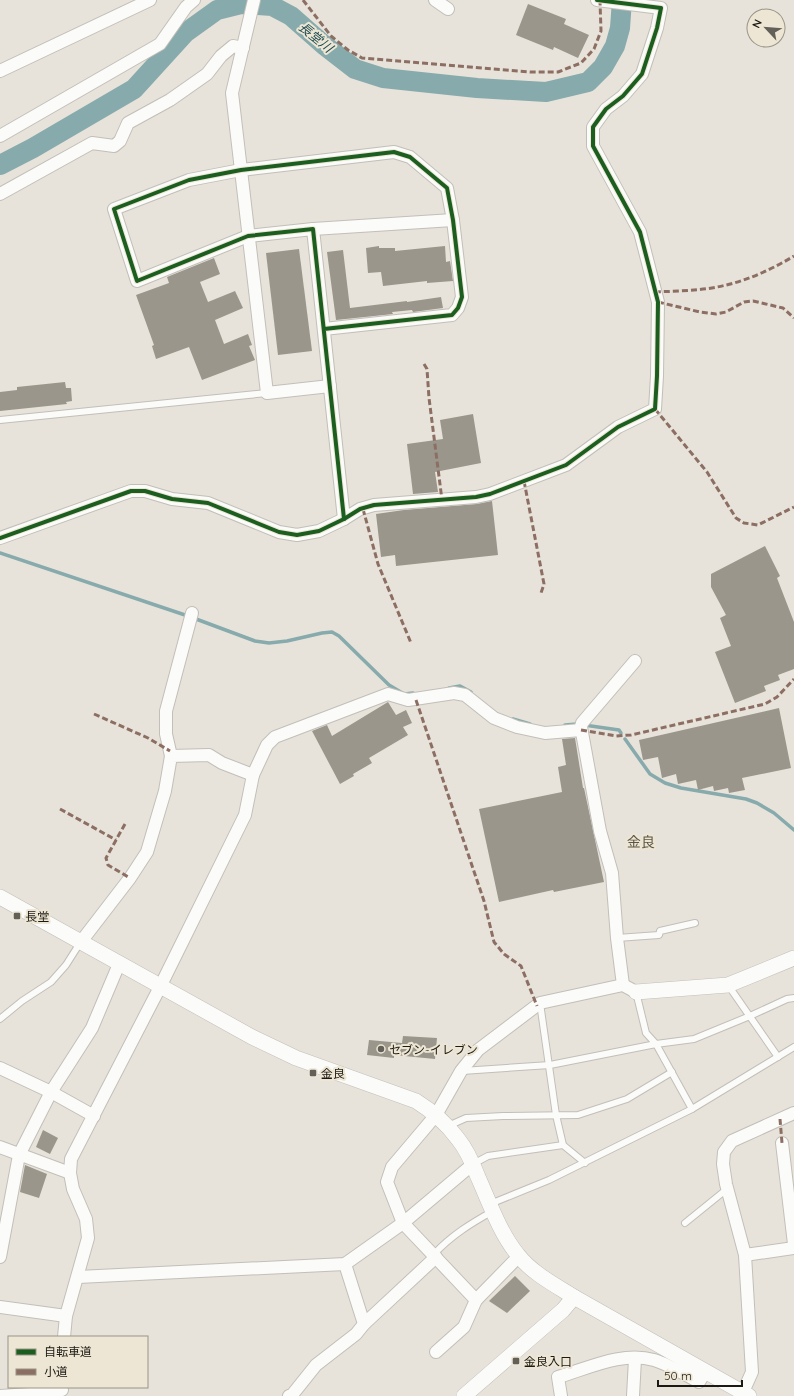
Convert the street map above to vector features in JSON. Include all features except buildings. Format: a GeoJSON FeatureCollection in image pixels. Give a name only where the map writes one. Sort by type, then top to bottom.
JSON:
{"type":"FeatureCollection","features":[{"type":"Feature","properties":{"kind":"street"},"geometry":{"type":"LineString","coordinates":[[0,71],[150,0]]}},
{"type":"Feature","properties":{"kind":"street"},"geometry":{"type":"LineString","coordinates":[[0,136],[160,44],[186,7],[194,0]]}},
{"type":"Feature","properties":{"kind":"street"},"geometry":{"type":"LineString","coordinates":[[254,0],[232,93],[267,393],[330,386]]}},
{"type":"Feature","properties":{"kind":"street"},"geometry":{"type":"LineString","coordinates":[[435,0],[448,9]]}},
{"type":"Feature","properties":{"kind":"street"},"geometry":{"type":"LineString","coordinates":[[0,538],[131,491],[145,491],[172,499],[208,503],[279,532],[298,535],[319,531],[360,510],[374,505],[476,497],[490,494],[566,465],[618,427],[655,408],[658,302],[640,232],[593,146],[593,127],[606,109],[623,96],[642,74],[657,28],[662,4],[597,0]]}},
{"type":"Feature","properties":{"kind":"street"},"geometry":{"type":"LineString","coordinates":[[0,194],[92,143],[114,146],[120,141],[128,123],[170,100],[207,74],[221,56],[233,46],[244,46]]}},
{"type":"Feature","properties":{"kind":"street"},"geometry":{"type":"LineString","coordinates":[[324,329],[452,315],[458,308],[462,297],[453,220],[447,188],[410,157],[394,152],[241,170],[189,180],[114,209],[137,282],[248,236],[313,229],[453,220]]}},
{"type":"Feature","properties":{"kind":"street"},"geometry":{"type":"LineString","coordinates":[[313,229],[344,519]]}},
{"type":"Feature","properties":{"kind":"street"},"geometry":{"type":"LineString","coordinates":[[80,943],[130,878],[147,852],[165,791],[171,756],[166,734],[166,711],[190,619]]}},
{"type":"Feature","properties":{"kind":"street"},"geometry":{"type":"LineString","coordinates":[[64,1336],[66,1316],[88,1238],[86,1219],[73,1189],[70,1173],[72,1159],[160,987],[245,815],[253,775],[267,745],[275,737],[388,694],[408,700],[454,693],[465,695],[494,718],[517,727],[545,733],[581,727],[635,661]]}},
{"type":"Feature","properties":{"kind":"street"},"geometry":{"type":"LineString","coordinates":[[581,727],[600,831],[612,873],[617,938],[629,989]]}},
{"type":"Feature","properties":{"kind":"street"},"geometry":{"type":"LineString","coordinates":[[171,756],[209,755],[222,763],[253,775]]}},
{"type":"Feature","properties":{"kind":"street"},"geometry":{"type":"LineString","coordinates":[[0,897],[80,943],[258,1040],[296,1058],[416,1101],[436,1115],[448,1126],[459,1140],[473,1164],[507,1240],[528,1265],[550,1282],[574,1297],[706,1371],[744,1395],[752,1372],[745,1255],[727,1189],[724,1152],[732,1141],[794,1113]]}},
{"type":"Feature","properties":{"kind":"street"},"geometry":{"type":"LineString","coordinates":[[476,1300],[403,1223],[387,1182],[392,1168],[436,1115],[461,1071],[478,1050],[540,1003],[629,989],[728,985],[794,958]]}},
{"type":"Feature","properties":{"kind":"street"},"geometry":{"type":"LineString","coordinates":[[0,1257],[19,1155],[51,1092],[92,1028],[119,964]]}},
{"type":"Feature","properties":{"kind":"street"},"geometry":{"type":"LineString","coordinates":[[0,1068],[51,1092],[94,1116]]}},
{"type":"Feature","properties":{"kind":"street"},"geometry":{"type":"LineString","coordinates":[[782,1143],[794,1244]]}},
{"type":"Feature","properties":{"kind":"street"},"geometry":{"type":"LineString","coordinates":[[0,1147],[70,1173]]}},
{"type":"Feature","properties":{"kind":"street"},"geometry":{"type":"LineString","coordinates":[[78,1277],[345,1264],[403,1223],[473,1164]]}},
{"type":"Feature","properties":{"kind":"street"},"geometry":{"type":"LineString","coordinates":[[745,1255],[794,1248]]}},
{"type":"Feature","properties":{"kind":"street"},"geometry":{"type":"LineString","coordinates":[[289,1396],[292,1395],[316,1365],[356,1334],[364,1324],[435,1256]]}},
{"type":"Feature","properties":{"kind":"street"},"geometry":{"type":"LineString","coordinates":[[436,1352],[464,1327],[476,1300],[519,1256]]}},
{"type":"Feature","properties":{"kind":"street"},"geometry":{"type":"LineString","coordinates":[[345,1264],[364,1324]]}},
{"type":"Feature","properties":{"kind":"street"},"geometry":{"type":"LineString","coordinates":[[464,1396],[563,1310],[574,1297]]}},
{"type":"Feature","properties":{"kind":"street"},"geometry":{"type":"LineString","coordinates":[[0,1308],[66,1316]]}},
{"type":"Feature","properties":{"kind":"street"},"geometry":{"type":"LineString","coordinates":[[561,1396],[558,1378],[620,1358],[656,1361],[699,1382],[706,1371]]}},
{"type":"Feature","properties":{"kind":"street"},"geometry":{"type":"LineString","coordinates":[[633,1396],[635,1359]]}},
{"type":"Feature","properties":{"kind":"street"},"geometry":{"type":"LineString","coordinates":[[0,1396],[62,1391]]}},
{"type":"Feature","properties":{"kind":"lane"},"geometry":{"type":"LineString","coordinates":[[0,420],[267,393]]}},
{"type":"Feature","properties":{"kind":"lane"},"geometry":{"type":"LineString","coordinates":[[617,938],[659,935],[660,931],[695,923]]}},
{"type":"Feature","properties":{"kind":"lane"},"geometry":{"type":"LineString","coordinates":[[0,1019],[22,1001],[51,982],[66,965],[80,943]]}},
{"type":"Feature","properties":{"kind":"lane"},"geometry":{"type":"LineString","coordinates":[[728,985],[778,1057]]}},
{"type":"Feature","properties":{"kind":"lane"},"geometry":{"type":"LineString","coordinates":[[629,989],[646,1033],[656,1044],[692,1109]]}},
{"type":"Feature","properties":{"kind":"lane"},"geometry":{"type":"LineString","coordinates":[[461,1071],[550,1065],[656,1044],[694,1039],[787,999],[794,998]]}},
{"type":"Feature","properties":{"kind":"lane"},"geometry":{"type":"LineString","coordinates":[[540,1003],[556,1115],[563,1145],[585,1163]]}},
{"type":"Feature","properties":{"kind":"lane"},"geometry":{"type":"LineString","coordinates":[[435,1256],[444,1243],[491,1207],[585,1163],[692,1109],[794,1047]]}},
{"type":"Feature","properties":{"kind":"lane"},"geometry":{"type":"LineString","coordinates":[[448,1126],[466,1118],[578,1115],[627,1099],[672,1072]]}},
{"type":"Feature","properties":{"kind":"lane"},"geometry":{"type":"LineString","coordinates":[[473,1164],[488,1156],[563,1145]]}},
{"type":"Feature","properties":{"kind":"lane"},"geometry":{"type":"LineString","coordinates":[[685,1223],[727,1189]]}},
{"type":"Feature","properties":{"kind":"waterway","name":"長堂川"},"geometry":{"type":"LineString","coordinates":[[0,165],[33,148],[134,89],[185,33],[217,10],[241,4],[272,6],[291,16],[324,45],[355,69],[383,78],[477,88],[546,92],[588,82],[603,67],[615,46],[620,28],[622,0]]}},
{"type":"Feature","properties":{"kind":"waterway"},"geometry":{"type":"LineString","coordinates":[[0,553],[188,616],[255,641],[269,643],[287,641],[332,632],[339,636],[389,685],[404,694],[413,693]]}},
{"type":"Feature","properties":{"kind":"waterway"},"geometry":{"type":"LineString","coordinates":[[449,688],[460,686],[471,692]]}},
{"type":"Feature","properties":{"kind":"waterway"},"geometry":{"type":"LineString","coordinates":[[513,719],[530,724]]}},
{"type":"Feature","properties":{"kind":"waterway"},"geometry":{"type":"LineString","coordinates":[[565,725],[577,724],[619,730],[621,733]]}},
{"type":"Feature","properties":{"kind":"waterway"},"geometry":{"type":"LineString","coordinates":[[625,739],[650,774],[665,783],[681,788],[746,799],[757,803],[774,813],[794,830]]}},
{"type":"Feature","properties":{"kind":"marked path"},"geometry":{"type":"LineString","coordinates":[[303,0],[331,36],[348,50],[362,58],[531,72],[558,72],[581,63],[594,49],[601,31],[600,1]]}},
{"type":"Feature","properties":{"kind":"marked path"},"geometry":{"type":"LineString","coordinates":[[655,292],[686,291],[727,285],[757,275],[794,256]]}},
{"type":"Feature","properties":{"kind":"marked path"},"geometry":{"type":"LineString","coordinates":[[658,302],[700,312],[716,314],[726,312],[744,302],[753,301],[783,308],[794,318]]}},
{"type":"Feature","properties":{"kind":"marked path"},"geometry":{"type":"LineString","coordinates":[[424,364],[427,369],[429,398],[442,500]]}},
{"type":"Feature","properties":{"kind":"marked path"},"geometry":{"type":"LineString","coordinates":[[655,409],[707,472],[736,518],[744,523],[758,525],[794,507]]}},
{"type":"Feature","properties":{"kind":"marked path"},"geometry":{"type":"LineString","coordinates":[[524,481],[544,584],[541,593]]}},
{"type":"Feature","properties":{"kind":"marked path"},"geometry":{"type":"LineString","coordinates":[[363,509],[378,564],[411,643]]}},
{"type":"Feature","properties":{"kind":"marked path"},"geometry":{"type":"LineString","coordinates":[[581,730],[616,736],[631,735],[765,704],[777,697],[794,679]]}},
{"type":"Feature","properties":{"kind":"marked path"},"geometry":{"type":"LineString","coordinates":[[416,700],[484,901],[494,942],[504,954],[521,966],[537,1006]]}},
{"type":"Feature","properties":{"kind":"marked path"},"geometry":{"type":"LineString","coordinates":[[94,714],[148,738],[170,751]]}},
{"type":"Feature","properties":{"kind":"marked path"},"geometry":{"type":"LineString","coordinates":[[60,809],[116,840]]}},
{"type":"Feature","properties":{"kind":"marked path"},"geometry":{"type":"LineString","coordinates":[[125,824],[106,858],[108,865],[130,878]]}},
{"type":"Feature","properties":{"kind":"marked path"},"geometry":{"type":"LineString","coordinates":[[780,1119],[782,1143]]}},
{"type":"Feature","properties":{"kind":"cycle path"},"geometry":{"type":"LineString","coordinates":[[0,538],[131,491],[145,491],[172,499],[208,503],[279,532],[297,535],[319,531],[344,519],[360,509],[374,505],[476,497],[490,494],[566,465],[618,427],[655,409],[658,302],[640,232],[593,146],[593,127],[606,109],[623,96],[642,74],[657,28],[661,8],[597,0]]}},
{"type":"Feature","properties":{"kind":"cycle path"},"geometry":{"type":"LineString","coordinates":[[324,329],[452,315],[458,308],[462,297],[453,220],[447,188],[410,157],[394,152],[241,170],[189,180],[114,209],[137,281],[248,236],[313,229],[344,519]]}},
{"type":"Feature","properties":{"kind":"place","name":"長堂"},"geometry":{"type":"Point","coordinates":[17,916]}},
{"type":"Feature","properties":{"kind":"place","name":"セブン-イレブン"},"geometry":{"type":"Point","coordinates":[381,1049]}},
{"type":"Feature","properties":{"kind":"place","name":"金良"},"geometry":{"type":"Point","coordinates":[313,1073]}},
{"type":"Feature","properties":{"kind":"place","name":"金良入口"},"geometry":{"type":"Point","coordinates":[516,1361]}},
{"type":"Feature","properties":{"kind":"district","name":"金良"},"geometry":{"type":"Point","coordinates":[641,842]}}]}
